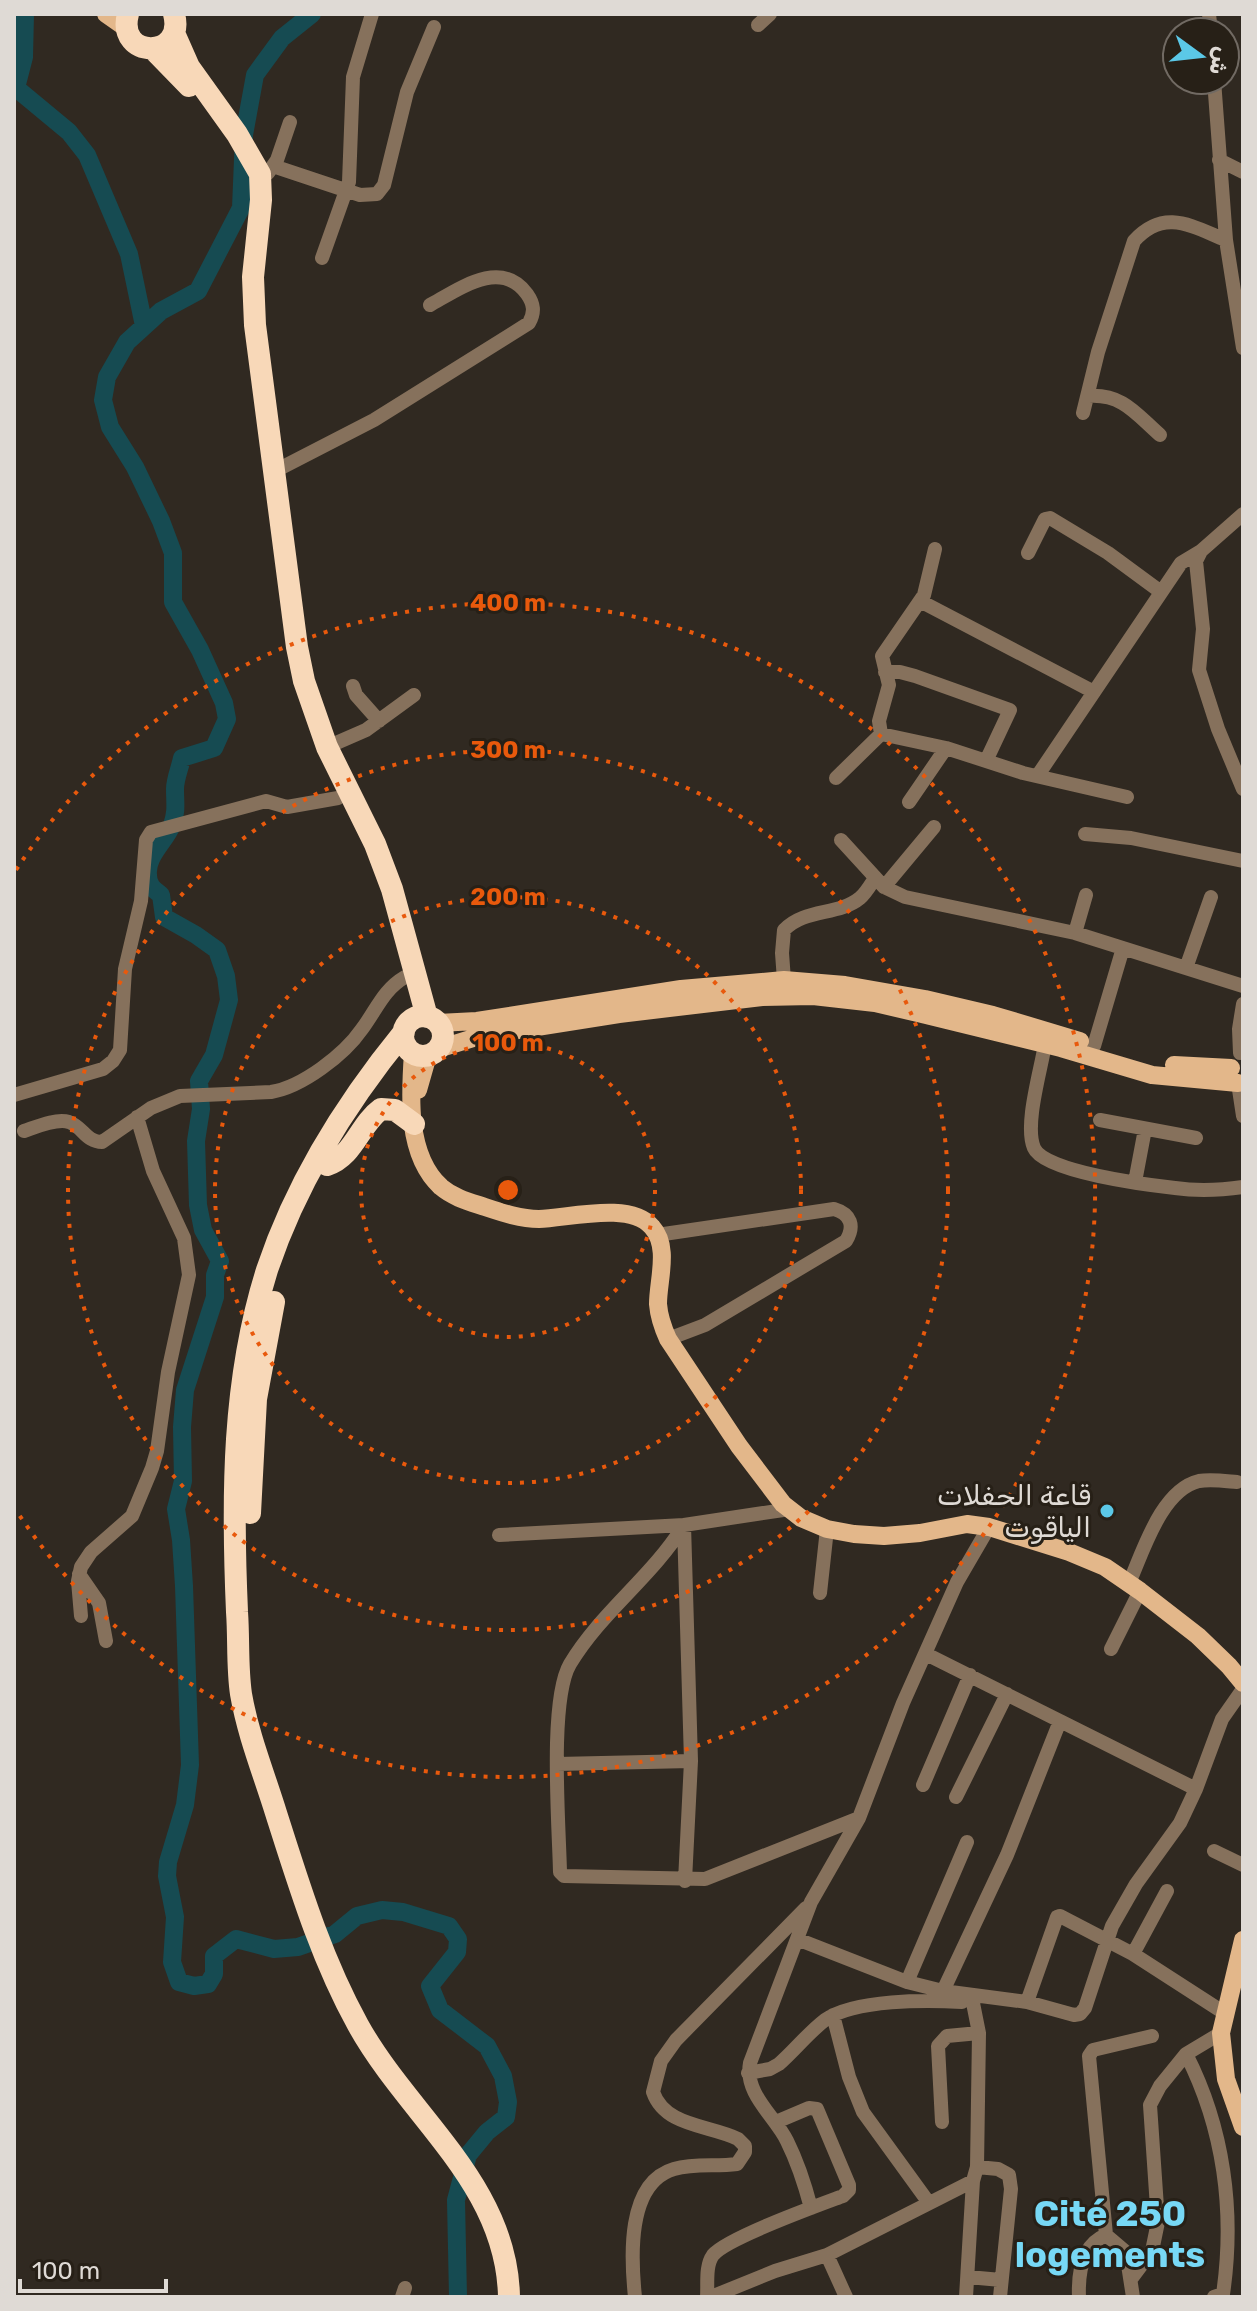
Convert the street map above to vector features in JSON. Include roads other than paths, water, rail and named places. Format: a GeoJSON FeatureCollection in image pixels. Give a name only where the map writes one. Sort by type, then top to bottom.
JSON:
{"type":"FeatureCollection","features":[{"type":"Feature","properties":{"kind":"highway"},"geometry":{"type":"LineString","coordinates":[[127,21],[136,43],[153,49],[186,83],[260,171],[253,291],[297,647],[304,681],[327,747],[385,868],[405,931],[421,1038],[373,1093],[327,1165],[292,1243],[271,1312],[256,1399],[250,1534],[253,1663],[265,1737],[319,1922]]}},
{"type":"Feature","properties":{"kind":"highway"},"geometry":{"type":"LineString","coordinates":[[153,49],[166,44],[174,24]]}},
{"type":"Feature","properties":{"kind":"highway"},"geometry":{"type":"LineString","coordinates":[[174,24],[193,73],[232,137]]}},
{"type":"Feature","properties":{"kind":"highway"},"geometry":{"type":"LineString","coordinates":[[260,171],[251,193],[242,282],[243,324],[290,678],[299,712],[381,894],[421,1038]]}},
{"type":"Feature","properties":{"kind":"highway"},"geometry":{"type":"LineString","coordinates":[[421,1038],[358,1093],[331,1136],[312,1168],[281,1235],[254,1319],[238,1421],[235,1539],[241,1692],[250,1734],[319,1922],[375,2028],[484,2188],[505,2213],[517,2246],[522,2297]]}},
{"type":"Feature","properties":{"kind":"highway"},"geometry":{"type":"LineString","coordinates":[[327,1165],[344,1155],[381,1109],[395,1110],[413,1118]]}},
{"type":"Feature","properties":{"kind":"highway"},"geometry":{"type":"LineString","coordinates":[[484,2188],[502,2242],[509,2297]]}},
{"type":"Feature","properties":{"kind":"main road"},"geometry":{"type":"LineString","coordinates":[[106,14],[127,21]]}},
{"type":"Feature","properties":{"kind":"main road"},"geometry":{"type":"LineString","coordinates":[[421,1038],[480,1036],[779,985],[813,996],[875,1003],[1045,1044],[1144,1073],[1239,1071]]}},
{"type":"Feature","properties":{"kind":"main road"},"geometry":{"type":"LineString","coordinates":[[421,1038],[477,1021],[681,989],[845,985],[993,1015],[1150,1063],[1239,1071]]}},
{"type":"Feature","properties":{"kind":"main road"},"geometry":{"type":"LineString","coordinates":[[421,1038],[413,1118],[427,1169],[441,1187],[463,1200],[525,1218],[612,1213],[637,1217],[652,1226],[661,1243],[658,1305],[668,1339],[739,1446],[783,1504],[801,1518],[827,1529],[854,1534],[884,1536],[920,1533],[967,1524],[989,1527],[1069,1552],[1105,1567],[1135,1587],[1198,1636],[1229,1666],[1243,1686]]}},
{"type":"Feature","properties":{"kind":"main road"},"geometry":{"type":"LineString","coordinates":[[1243,1940],[1221,2033],[1226,2079],[1243,2127]]}},
{"type":"Feature","properties":{"kind":"street"},"geometry":{"type":"LineString","coordinates":[[322,258],[351,173],[353,77],[372,14]]}},
{"type":"Feature","properties":{"kind":"street"},"geometry":{"type":"LineString","coordinates":[[758,25],[770,14]]}},
{"type":"Feature","properties":{"kind":"street"},"geometry":{"type":"LineString","coordinates":[[290,122],[260,171],[371,196],[384,185],[404,101],[434,27]]}},
{"type":"Feature","properties":{"kind":"street"},"geometry":{"type":"LineString","coordinates":[[1215,96],[1226,240],[1238,297],[1243,348]]}},
{"type":"Feature","properties":{"kind":"street"},"geometry":{"type":"LineString","coordinates":[[1219,160],[1243,172]]}},
{"type":"Feature","properties":{"kind":"street"},"geometry":{"type":"LineString","coordinates":[[1083,413],[1098,352],[1134,241],[1143,231],[1168,221],[1181,222],[1226,240]]}},
{"type":"Feature","properties":{"kind":"street"},"geometry":{"type":"LineString","coordinates":[[275,471],[374,420],[529,323],[534,312],[532,301],[519,284],[502,277],[468,284],[430,305]]}},
{"type":"Feature","properties":{"kind":"street"},"geometry":{"type":"LineString","coordinates":[[1089,396],[1119,399],[1160,435]]}},
{"type":"Feature","properties":{"kind":"street"},"geometry":{"type":"LineString","coordinates":[[1028,553],[1045,519],[1050,518],[1108,553],[1161,592]]}},
{"type":"Feature","properties":{"kind":"street"},"geometry":{"type":"LineString","coordinates":[[1038,775],[1181,563],[1240,519]]}},
{"type":"Feature","properties":{"kind":"street"},"geometry":{"type":"LineString","coordinates":[[881,734],[879,721],[889,685],[882,656],[920,601],[935,549]]}},
{"type":"Feature","properties":{"kind":"street"},"geometry":{"type":"LineString","coordinates":[[1201,551],[1196,561],[1203,629],[1199,670],[1218,729],[1243,789]]}},
{"type":"Feature","properties":{"kind":"street"},"geometry":{"type":"LineString","coordinates":[[920,601],[1094,692]]}},
{"type":"Feature","properties":{"kind":"street"},"geometry":{"type":"LineString","coordinates":[[885,672],[915,676],[1010,710],[986,761]]}},
{"type":"Feature","properties":{"kind":"street"},"geometry":{"type":"LineString","coordinates":[[353,686],[356,695],[379,721]]}},
{"type":"Feature","properties":{"kind":"street"},"geometry":{"type":"LineString","coordinates":[[327,747],[379,721],[414,695]]}},
{"type":"Feature","properties":{"kind":"street"},"geometry":{"type":"LineString","coordinates":[[881,734],[946,748],[1127,797]]}},
{"type":"Feature","properties":{"kind":"street"},"geometry":{"type":"LineString","coordinates":[[836,778],[881,734]]}},
{"type":"Feature","properties":{"kind":"street"},"geometry":{"type":"LineString","coordinates":[[909,802],[946,748]]}},
{"type":"Feature","properties":{"kind":"street"},"geometry":{"type":"LineString","coordinates":[[14,1095],[97,1072],[117,1056],[123,1037],[125,969],[141,901],[146,840],[151,832],[266,801],[287,807],[338,798]]}},
{"type":"Feature","properties":{"kind":"street"},"geometry":{"type":"LineString","coordinates":[[779,985],[784,930],[799,918],[861,897],[934,827]]}},
{"type":"Feature","properties":{"kind":"street"},"geometry":{"type":"LineString","coordinates":[[1085,834],[1131,838],[1243,861]]}},
{"type":"Feature","properties":{"kind":"street"},"geometry":{"type":"LineString","coordinates":[[841,840],[880,882],[905,897],[1075,933],[1243,986]]}},
{"type":"Feature","properties":{"kind":"street"},"geometry":{"type":"LineString","coordinates":[[1075,933],[1086,895]]}},
{"type":"Feature","properties":{"kind":"street"},"geometry":{"type":"LineString","coordinates":[[1186,968],[1211,897]]}},
{"type":"Feature","properties":{"kind":"street"},"geometry":{"type":"LineString","coordinates":[[1094,1046],[1123,948]]}},
{"type":"Feature","properties":{"kind":"street"},"geometry":{"type":"LineString","coordinates":[[24,1131],[66,1121],[76,1126],[89,1140],[99,1142],[162,1102],[180,1096],[278,1091],[322,1067],[354,1039],[387,989],[405,977]]}},
{"type":"Feature","properties":{"kind":"street"},"geometry":{"type":"LineString","coordinates":[[1243,1004],[1239,1029],[1243,1116]]}},
{"type":"Feature","properties":{"kind":"street"},"geometry":{"type":"LineString","coordinates":[[1045,1044],[1031,1131],[1035,1151],[1052,1163],[1135,1182],[1177,1189],[1243,1187]]}},
{"type":"Feature","properties":{"kind":"street"},"geometry":{"type":"LineString","coordinates":[[81,1616],[79,1574],[91,1552],[125,1524],[140,1501],[157,1451],[168,1372],[187,1290],[189,1263],[186,1245],[153,1171],[137,1117]]}},
{"type":"Feature","properties":{"kind":"street"},"geometry":{"type":"LineString","coordinates":[[1100,1120],[1196,1138]]}},
{"type":"Feature","properties":{"kind":"street"},"geometry":{"type":"LineString","coordinates":[[1135,1182],[1145,1129]]}},
{"type":"Feature","properties":{"kind":"street"},"geometry":{"type":"LineString","coordinates":[[657,1235],[834,1209],[844,1212],[851,1221],[852,1232],[846,1241],[705,1325],[668,1339]]}},
{"type":"Feature","properties":{"kind":"street"},"geometry":{"type":"LineString","coordinates":[[1111,1649],[1162,1510],[1175,1495],[1199,1481],[1237,1482]]}},
{"type":"Feature","properties":{"kind":"street"},"geometry":{"type":"LineString","coordinates":[[499,1535],[684,1525],[790,1509]]}},
{"type":"Feature","properties":{"kind":"street"},"geometry":{"type":"LineString","coordinates":[[684,1525],[691,1761],[685,1881]]}},
{"type":"Feature","properties":{"kind":"street"},"geometry":{"type":"LineString","coordinates":[[684,1525],[667,1553],[608,1615],[569,1666],[561,1687],[557,1764],[561,1874],[685,1881],[705,1879],[859,1818]]}},
{"type":"Feature","properties":{"kind":"street"},"geometry":{"type":"LineString","coordinates":[[811,2208],[800,2168],[776,2122],[755,2095],[748,2073],[811,1902],[859,1818],[903,1703],[957,1582],[989,1527]]}},
{"type":"Feature","properties":{"kind":"street"},"geometry":{"type":"LineString","coordinates":[[820,1593],[827,1529]]}},
{"type":"Feature","properties":{"kind":"street"},"geometry":{"type":"LineString","coordinates":[[79,1574],[99,1603],[106,1641]]}},
{"type":"Feature","properties":{"kind":"street"},"geometry":{"type":"LineString","coordinates":[[926,1654],[1196,1789]]}},
{"type":"Feature","properties":{"kind":"street"},"geometry":{"type":"LineString","coordinates":[[923,1785],[970,1675]]}},
{"type":"Feature","properties":{"kind":"street"},"geometry":{"type":"LineString","coordinates":[[797,1939],[907,1982],[1080,2014],[1085,2008],[1107,1938],[1136,1884],[1180,1823],[1222,1719],[1243,1686]]}},
{"type":"Feature","properties":{"kind":"street"},"geometry":{"type":"LineString","coordinates":[[956,1797],[1007,1694]]}},
{"type":"Feature","properties":{"kind":"street"},"geometry":{"type":"LineString","coordinates":[[943,1991],[1007,1855],[1060,1721]]}},
{"type":"Feature","properties":{"kind":"street"},"geometry":{"type":"LineString","coordinates":[[557,1764],[691,1761]]}},
{"type":"Feature","properties":{"kind":"street"},"geometry":{"type":"LineString","coordinates":[[907,1982],[967,1842]]}},
{"type":"Feature","properties":{"kind":"street"},"geometry":{"type":"LineString","coordinates":[[1214,1851],[1243,1865]]}},
{"type":"Feature","properties":{"kind":"street"},"geometry":{"type":"LineString","coordinates":[[1133,1954],[1167,1891]]}},
{"type":"Feature","properties":{"kind":"street"},"geometry":{"type":"LineString","coordinates":[[635,2297],[633,2239],[646,2190],[669,2170],[692,2165],[737,2164],[745,2152],[745,2146],[738,2139],[677,2118],[662,2108],[653,2092],[661,2061],[676,2040],[811,1902]]}},
{"type":"Feature","properties":{"kind":"street"},"geometry":{"type":"LineString","coordinates":[[1027,2002],[1058,1915],[1107,1938],[1226,2014]]}},
{"type":"Feature","properties":{"kind":"street"},"geometry":{"type":"LineString","coordinates":[[748,2073],[779,2064],[833,2015],[882,2004],[925,2000],[1050,2009]]}},
{"type":"Feature","properties":{"kind":"street"},"geometry":{"type":"LineString","coordinates":[[966,2297],[975,2174],[979,2033],[973,2003]]}},
{"type":"Feature","properties":{"kind":"street"},"geometry":{"type":"LineString","coordinates":[[833,2015],[849,2077],[863,2112],[929,2203]]}},
{"type":"Feature","properties":{"kind":"street"},"geometry":{"type":"LineString","coordinates":[[942,2122],[938,2046],[947,2036],[979,2033]]}},
{"type":"Feature","properties":{"kind":"street"},"geometry":{"type":"LineString","coordinates":[[1131,2279],[1152,2251],[1158,2222],[1150,2105],[1160,2086],[1186,2054],[1221,2033]]}},
{"type":"Feature","properties":{"kind":"street"},"geometry":{"type":"LineString","coordinates":[[1133,2297],[1126,2252],[1106,2235],[1089,2052],[1152,2036]]}},
{"type":"Feature","properties":{"kind":"street"},"geometry":{"type":"LineString","coordinates":[[1186,2054],[1200,2082],[1213,2122],[1226,2189],[1227,2264],[1223,2294],[1214,2297]]}},
{"type":"Feature","properties":{"kind":"street"},"geometry":{"type":"LineString","coordinates":[[776,2122],[809,2108],[817,2109],[849,2185],[848,2193],[753,2233],[713,2255],[708,2271],[709,2297],[827,2255],[929,2203],[975,2174],[998,2169],[1009,2175],[1011,2189],[1000,2297]]}},
{"type":"Feature","properties":{"kind":"street"},"geometry":{"type":"LineString","coordinates":[[1079,2297],[1078,2282],[1085,2253],[1096,2239],[1106,2235]]}},
{"type":"Feature","properties":{"kind":"street"},"geometry":{"type":"LineString","coordinates":[[827,2255],[846,2297]]}},
{"type":"Feature","properties":{"kind":"street"},"geometry":{"type":"LineString","coordinates":[[968,2277],[1001,2280]]}},
{"type":"Feature","properties":{"kind":"waterway"},"geometry":{"type":"LineString","coordinates":[[25,14],[24,57],[16,88],[69,132],[87,155],[129,254],[144,326]]}},
{"type":"Feature","properties":{"kind":"waterway"},"geometry":{"type":"LineString","coordinates":[[312,14],[282,38],[255,75],[244,135],[241,208],[198,291],[161,311],[127,342],[107,377],[103,400],[110,427],[135,467],[161,521],[173,553],[173,602],[200,650],[224,703],[227,719],[214,748],[182,758],[175,785],[174,820],[148,868],[150,884],[161,895],[164,917],[217,950],[226,976],[229,1000],[214,1055],[199,1081],[201,1109],[196,1141],[198,1205],[203,1230],[220,1261],[215,1275],[215,1297],[185,1390],[183,1481],[176,1509],[184,1586],[190,1765],[185,1805],[168,1862],[167,1876],[175,1917],[172,1962],[179,1982],[194,1986],[208,1984],[214,1974],[214,1956],[236,1939],[274,1949],[298,1947],[335,1934],[357,1916],[382,1910],[403,1912],[449,1926],[458,1939],[457,1952],[430,1986],[440,2010],[487,2046],[503,2076],[508,2102],[506,2117],[487,2132],[468,2155],[456,2200],[458,2297]]}},
{"type":"Feature","properties":{"kind":"place","name":"قاعة الحفلات الياقوت"},"geometry":{"type":"Point","coordinates":[1107,1511]}},
{"type":"Feature","properties":{"kind":"district","name":"Cité 250 logements"},"geometry":{"type":"Point","coordinates":[1110,2234]}}]}
